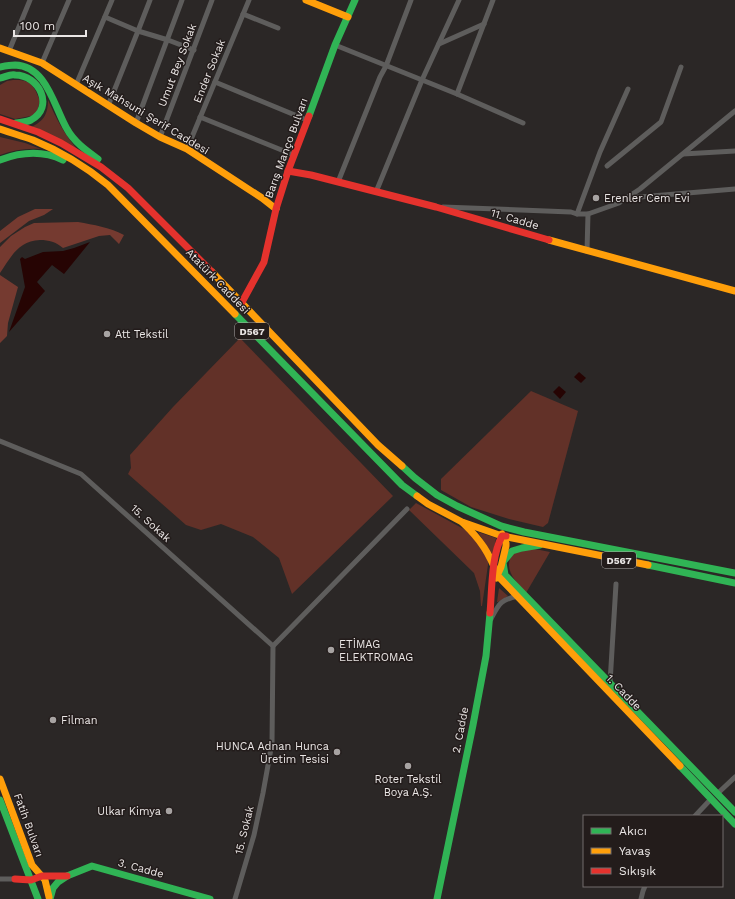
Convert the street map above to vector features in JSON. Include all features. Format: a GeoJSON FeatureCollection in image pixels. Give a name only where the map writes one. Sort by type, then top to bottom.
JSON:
{"type":"FeatureCollection","features":[{"type":"Feature","properties":{"kind":"main road","name":"Barış Manço Bulvarı"},"geometry":{"type":"LineString","coordinates":[[241,304],[264,262],[276,209],[288,171],[336,45],[355,0]]}},
{"type":"Feature","properties":{"kind":"main road"},"geometry":{"type":"LineString","coordinates":[[311,1],[348,17]]}},
{"type":"Feature","properties":{"kind":"main road","name":"Aşık Mahsuni Şerif Caddesi"},"geometry":{"type":"LineString","coordinates":[[0,48],[42,63],[136,123],[160,137],[187,149],[262,198],[276,209]]}},
{"type":"Feature","properties":{"kind":"main road"},"geometry":{"type":"LineString","coordinates":[[0,67],[13,64],[22,65],[37,73],[48,88],[62,120],[71,135],[86,150],[116,174],[128,188]]}},
{"type":"Feature","properties":{"kind":"main road"},"geometry":{"type":"LineString","coordinates":[[0,78],[12,74],[24,76],[37,84],[42,94],[42,108],[34,119],[18,123],[10,123]]}},
{"type":"Feature","properties":{"kind":"main road","name":"D567"},"geometry":{"type":"LineString","coordinates":[[0,119],[38,132],[61,143],[96,164],[128,188],[207,267],[378,445],[437,495],[501,526],[524,532],[735,573]]}},
{"type":"Feature","properties":{"kind":"main road","name":"Atatürk Caddesi"},"geometry":{"type":"LineString","coordinates":[[0,129],[43,144],[63,154],[100,178],[116,191],[402,485],[428,504],[462,522],[502,536]]}},
{"type":"Feature","properties":{"kind":"main road"},"geometry":{"type":"LineString","coordinates":[[0,160],[29,153],[55,156],[116,191]]}},
{"type":"Feature","properties":{"kind":"main road","name":"11. Cadde"},"geometry":{"type":"LineString","coordinates":[[288,171],[311,175],[436,207],[586,251],[735,291]]}},
{"type":"Feature","properties":{"kind":"main road"},"geometry":{"type":"LineString","coordinates":[[462,522],[486,547],[494,564],[502,575]]}},
{"type":"Feature","properties":{"kind":"main road"},"geometry":{"type":"LineString","coordinates":[[492,583],[502,575],[506,543],[502,536],[501,526]]}},
{"type":"Feature","properties":{"kind":"main road"},"geometry":{"type":"LineString","coordinates":[[502,536],[524,532]]}},
{"type":"Feature","properties":{"kind":"main road","name":"D567"},"geometry":{"type":"LineString","coordinates":[[502,536],[540,545],[735,583]]}},
{"type":"Feature","properties":{"kind":"main road","name":"2. Cadde"},"geometry":{"type":"LineString","coordinates":[[437,899],[486,656],[494,564],[498,543],[502,536]]}},
{"type":"Feature","properties":{"kind":"main road"},"geometry":{"type":"LineString","coordinates":[[503,562],[512,552],[522,548],[540,545]]}},
{"type":"Feature","properties":{"kind":"main road","name":"1. Cadde"},"geometry":{"type":"LineString","coordinates":[[502,575],[518,596],[735,824]]}},
{"type":"Feature","properties":{"kind":"main road","name":"1. Cadde"},"geometry":{"type":"LineString","coordinates":[[502,575],[610,683],[735,812]]}},
{"type":"Feature","properties":{"kind":"main road","name":"Fatih Bulvarı"},"geometry":{"type":"LineString","coordinates":[[0,779],[32,865],[45,880],[50,899]]}},
{"type":"Feature","properties":{"kind":"main road"},"geometry":{"type":"LineString","coordinates":[[0,800],[38,897],[48,891]]}},
{"type":"Feature","properties":{"kind":"main road"},"geometry":{"type":"LineString","coordinates":[[15,879],[25,866]]}},
{"type":"Feature","properties":{"kind":"main road","name":"3. Cadde"},"geometry":{"type":"LineString","coordinates":[[67,876],[92,866],[210,899]]}},
{"type":"Feature","properties":{"kind":"main road"},"geometry":{"type":"LineString","coordinates":[[15,879],[31,880],[42,876],[67,876]]}},
{"type":"Feature","properties":{"kind":"main road"},"geometry":{"type":"LineString","coordinates":[[50,899],[52,888],[67,876]]}},
{"type":"Feature","properties":{"kind":"street"},"geometry":{"type":"LineString","coordinates":[[9,51],[30,0]]}},
{"type":"Feature","properties":{"kind":"street"},"geometry":{"type":"LineString","coordinates":[[42,63],[69,0]]}},
{"type":"Feature","properties":{"kind":"street"},"geometry":{"type":"LineString","coordinates":[[76,85],[112,0]]}},
{"type":"Feature","properties":{"kind":"street"},"geometry":{"type":"LineString","coordinates":[[108,106],[150,0]]}},
{"type":"Feature","properties":{"kind":"street"},"geometry":{"type":"LineString","coordinates":[[136,123],[182,0]]}},
{"type":"Feature","properties":{"kind":"street","name":"Umut Bey Sokak"},"geometry":{"type":"LineString","coordinates":[[160,137],[212,0]]}},
{"type":"Feature","properties":{"kind":"street","name":"Ender Sokak"},"geometry":{"type":"LineString","coordinates":[[187,149],[249,0]]}},
{"type":"Feature","properties":{"kind":"street"},"geometry":{"type":"LineString","coordinates":[[338,182],[380,77],[386,66],[411,0]]}},
{"type":"Feature","properties":{"kind":"street"},"geometry":{"type":"LineString","coordinates":[[376,192],[422,80],[459,0]]}},
{"type":"Feature","properties":{"kind":"street"},"geometry":{"type":"LineString","coordinates":[[456,94],[493,0]]}},
{"type":"Feature","properties":{"kind":"street"},"geometry":{"type":"LineString","coordinates":[[243,14],[278,28]]}},
{"type":"Feature","properties":{"kind":"street"},"geometry":{"type":"LineString","coordinates":[[105,17],[138,32],[168,40],[194,50]]}},
{"type":"Feature","properties":{"kind":"street"},"geometry":{"type":"LineString","coordinates":[[439,44],[484,24]]}},
{"type":"Feature","properties":{"kind":"street"},"geometry":{"type":"LineString","coordinates":[[336,45],[523,123]]}},
{"type":"Feature","properties":{"kind":"street"},"geometry":{"type":"LineString","coordinates":[[607,166],[661,122],[681,67]]}},
{"type":"Feature","properties":{"kind":"street"},"geometry":{"type":"LineString","coordinates":[[215,82],[307,120]]}},
{"type":"Feature","properties":{"kind":"street"},"geometry":{"type":"LineString","coordinates":[[577,214],[600,152],[628,89]]}},
{"type":"Feature","properties":{"kind":"street"},"geometry":{"type":"LineString","coordinates":[[436,207],[571,212],[577,214],[588,214],[619,203],[628,198],[735,111]]}},
{"type":"Feature","properties":{"kind":"street"},"geometry":{"type":"LineString","coordinates":[[200,117],[294,155]]}},
{"type":"Feature","properties":{"kind":"street"},"geometry":{"type":"LineString","coordinates":[[683,154],[735,151]]}},
{"type":"Feature","properties":{"kind":"street"},"geometry":{"type":"LineString","coordinates":[[628,198],[735,189]]}},
{"type":"Feature","properties":{"kind":"street"},"geometry":{"type":"LineString","coordinates":[[586,251],[588,214]]}},
{"type":"Feature","properties":{"kind":"street","name":"15. Sokak"},"geometry":{"type":"LineString","coordinates":[[0,441],[81,474],[273,646],[271,703],[272,743],[254,835],[235,899]]}},
{"type":"Feature","properties":{"kind":"street"},"geometry":{"type":"LineString","coordinates":[[273,646],[407,509]]}},
{"type":"Feature","properties":{"kind":"street"},"geometry":{"type":"LineString","coordinates":[[610,683],[616,584]]}},
{"type":"Feature","properties":{"kind":"street"},"geometry":{"type":"LineString","coordinates":[[490,620],[499,604],[504,600],[518,596]]}},
{"type":"Feature","properties":{"kind":"street"},"geometry":{"type":"LineString","coordinates":[[717,794],[735,777]]}},
{"type":"Feature","properties":{"kind":"street"},"geometry":{"type":"LineString","coordinates":[[696,815],[711,799]]}},
{"type":"Feature","properties":{"kind":"street"},"geometry":{"type":"LineString","coordinates":[[0,879],[15,879]]}},
{"type":"Feature","properties":{"kind":"street"},"geometry":{"type":"LineString","coordinates":[[641,899],[645,887]]}},
{"type":"Feature","properties":{"kind":"shaded area"},"geometry":{"type":"Polygon","coordinates":[[[13,80],[28,82],[36,91],[40,101],[36,115],[15,119],[0,114],[0,85],[7,81],[13,80]]]}},
{"type":"Feature","properties":{"kind":"shaded area"},"geometry":{"type":"Polygon","coordinates":[[[48,100],[68,138],[77,149],[29,128],[38,123],[44,117],[47,110],[48,100]]]}},
{"type":"Feature","properties":{"kind":"shaded area"},"geometry":{"type":"Polygon","coordinates":[[[0,137],[25,143],[41,149],[20,150],[0,155],[0,137]]]}},
{"type":"Feature","properties":{"kind":"shaded area"},"geometry":{"type":"Polygon","coordinates":[[[35,209],[53,209],[44,215],[29,221],[0,243],[0,231],[18,217],[35,209]]]}},
{"type":"Feature","properties":{"kind":"shaded area"},"geometry":{"type":"Polygon","coordinates":[[[78,222],[107,228],[124,235],[119,244],[110,235],[99,236],[63,248],[58,244],[49,241],[32,241],[26,243],[16,251],[0,273],[0,247],[11,236],[34,223],[78,222]]]}},
{"type":"Feature","properties":{"kind":"shaded area"},"geometry":{"type":"Polygon","coordinates":[[[90,242],[64,274],[52,265],[37,282],[45,291],[9,332],[25,287],[20,259],[22,257],[25,259],[43,252],[63,251],[90,242]]]}},
{"type":"Feature","properties":{"kind":"shaded area"},"geometry":{"type":"Polygon","coordinates":[[[0,275],[18,287],[8,323],[7,336],[0,343],[0,275]]]}},
{"type":"Feature","properties":{"kind":"shaded area"},"geometry":{"type":"Polygon","coordinates":[[[240,338],[393,496],[292,594],[279,558],[253,537],[221,524],[201,530],[186,525],[128,474],[131,468],[130,455],[173,407],[240,338]]]}},
{"type":"Feature","properties":{"kind":"shaded area"},"geometry":{"type":"Polygon","coordinates":[[[579,372],[586,378],[581,383],[574,377],[579,372]]]}},
{"type":"Feature","properties":{"kind":"shaded area"},"geometry":{"type":"Polygon","coordinates":[[[559,386],[566,392],[560,399],[553,392],[559,386]]]}},
{"type":"Feature","properties":{"kind":"shaded area"},"geometry":{"type":"Polygon","coordinates":[[[531,391],[578,411],[548,523],[543,527],[509,519],[471,507],[441,490],[441,479],[531,391]]]}},
{"type":"Feature","properties":{"kind":"shaded area"},"geometry":{"type":"Polygon","coordinates":[[[416,503],[471,533],[489,558],[482,606],[480,591],[474,573],[409,510],[416,503]]]}},
{"type":"Feature","properties":{"kind":"shaded area"},"geometry":{"type":"Polygon","coordinates":[[[478,532],[496,538],[493,556],[478,532]]]}},
{"type":"Feature","properties":{"kind":"shaded area"},"geometry":{"type":"Polygon","coordinates":[[[530,548],[550,552],[526,593],[515,580],[509,565],[513,553],[530,548]]]}},
{"type":"Feature","properties":{"kind":"shaded area"},"geometry":{"type":"Polygon","coordinates":[[[499,588],[508,596],[497,602],[499,588]]]}},
{"type":"Feature","properties":{"kind":"traffic: fast"},"geometry":{"type":"LineString","coordinates":[[309,116],[335,45],[355,0]]}},
{"type":"Feature","properties":{"kind":"traffic: fast"},"geometry":{"type":"LineString","coordinates":[[0,67],[15,65],[26,67],[35,72],[48,89],[70,134],[81,146],[98,159]]}},
{"type":"Feature","properties":{"kind":"traffic: fast"},"geometry":{"type":"LineString","coordinates":[[0,78],[11,75],[24,76],[31,80],[41,93],[43,100],[42,107],[38,114],[29,121],[16,123]]}},
{"type":"Feature","properties":{"kind":"traffic: fast"},"geometry":{"type":"LineString","coordinates":[[0,160],[16,155],[32,153],[39,153],[63,160]]}},
{"type":"Feature","properties":{"kind":"traffic: fast"},"geometry":{"type":"LineString","coordinates":[[235,314],[402,485],[417,496]]}},
{"type":"Feature","properties":{"kind":"traffic: fast"},"geometry":{"type":"LineString","coordinates":[[402,466],[437,495],[501,526],[524,532],[735,573]]}},
{"type":"Feature","properties":{"kind":"traffic: fast"},"geometry":{"type":"LineString","coordinates":[[540,545],[512,551],[503,562],[505,575],[735,812]]}},
{"type":"Feature","properties":{"kind":"traffic: fast"},"geometry":{"type":"LineString","coordinates":[[648,565],[735,583]]}},
{"type":"Feature","properties":{"kind":"traffic: fast"},"geometry":{"type":"LineString","coordinates":[[437,899],[486,656],[490,613]]}},
{"type":"Feature","properties":{"kind":"traffic: fast"},"geometry":{"type":"LineString","coordinates":[[680,766],[735,824]]}},
{"type":"Feature","properties":{"kind":"traffic: fast"},"geometry":{"type":"LineString","coordinates":[[0,800],[38,899]]}},
{"type":"Feature","properties":{"kind":"traffic: fast"},"geometry":{"type":"LineString","coordinates":[[50,899],[53,888],[58,882],[67,876],[92,866],[210,899]]}},
{"type":"Feature","properties":{"kind":"traffic: slow"},"geometry":{"type":"LineString","coordinates":[[306,0],[348,17]]}},
{"type":"Feature","properties":{"kind":"traffic: slow"},"geometry":{"type":"LineString","coordinates":[[0,48],[42,63],[136,123],[160,137],[187,149],[262,198],[276,209]]}},
{"type":"Feature","properties":{"kind":"traffic: slow"},"geometry":{"type":"LineString","coordinates":[[0,129],[33,140],[53,149],[81,165],[108,185],[235,314]]}},
{"type":"Feature","properties":{"kind":"traffic: slow"},"geometry":{"type":"LineString","coordinates":[[549,240],[735,291]]}},
{"type":"Feature","properties":{"kind":"traffic: slow"},"geometry":{"type":"LineString","coordinates":[[212,272],[378,445],[402,466]]}},
{"type":"Feature","properties":{"kind":"traffic: slow"},"geometry":{"type":"LineString","coordinates":[[417,496],[428,504],[462,522],[502,536],[648,565]]}},
{"type":"Feature","properties":{"kind":"traffic: slow"},"geometry":{"type":"LineString","coordinates":[[463,523],[484,547],[498,576],[680,766]]}},
{"type":"Feature","properties":{"kind":"traffic: slow"},"geometry":{"type":"LineString","coordinates":[[496,578],[501,567],[506,546],[502,534]]}},
{"type":"Feature","properties":{"kind":"traffic: slow"},"geometry":{"type":"LineString","coordinates":[[0,779],[32,865],[45,880],[49,897]]}},
{"type":"Feature","properties":{"kind":"traffic: jam"},"geometry":{"type":"LineString","coordinates":[[241,304],[264,262],[276,209],[288,171],[309,116]]}},
{"type":"Feature","properties":{"kind":"traffic: jam"},"geometry":{"type":"LineString","coordinates":[[0,119],[38,132],[61,143],[101,167],[128,188],[212,272]]}},
{"type":"Feature","properties":{"kind":"traffic: jam"},"geometry":{"type":"LineString","coordinates":[[288,171],[311,175],[436,207],[549,240]]}},
{"type":"Feature","properties":{"kind":"traffic: jam"},"geometry":{"type":"LineString","coordinates":[[490,613],[496,553],[502,536],[506,536]]}},
{"type":"Feature","properties":{"kind":"traffic: jam"},"geometry":{"type":"LineString","coordinates":[[15,879],[31,880],[42,876],[67,876]]}},
{"type":"Feature","properties":{"kind":"place","name":"Erenler Cem Evi"},"geometry":{"type":"Point","coordinates":[596,198]}},
{"type":"Feature","properties":{"kind":"place","name":"Att Tekstil"},"geometry":{"type":"Point","coordinates":[107,334]}},
{"type":"Feature","properties":{"kind":"place","name":"ETİMAG ELEKTROMAG"},"geometry":{"type":"Point","coordinates":[331,650]}},
{"type":"Feature","properties":{"kind":"place","name":"Filman"},"geometry":{"type":"Point","coordinates":[53,720]}},
{"type":"Feature","properties":{"kind":"place","name":"HUNCA Adnan Hunca Üretim Tesisi"},"geometry":{"type":"Point","coordinates":[337,752]}},
{"type":"Feature","properties":{"kind":"place","name":"Roter Tekstil Boya A.Ş."},"geometry":{"type":"Point","coordinates":[408,766]}},
{"type":"Feature","properties":{"kind":"place","name":"Ulkar Kimya"},"geometry":{"type":"Point","coordinates":[169,811]}}]}
